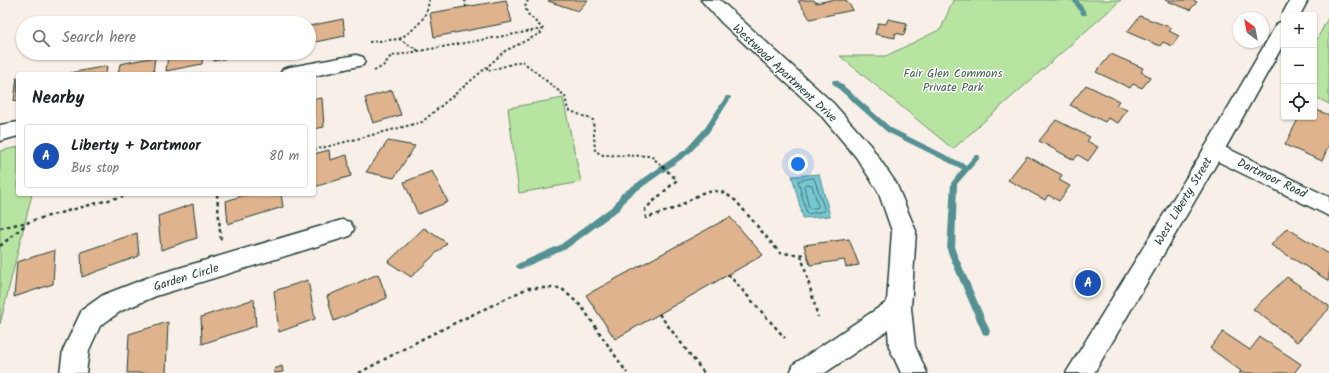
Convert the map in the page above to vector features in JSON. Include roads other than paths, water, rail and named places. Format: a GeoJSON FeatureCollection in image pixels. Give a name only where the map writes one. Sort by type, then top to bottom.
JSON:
{"type":"FeatureCollection","features":[{"type":"Feature","properties":{"kind":"street","name":"Westwood Apartment Drive"},"geometry":{"type":"LineString","coordinates":[[710,0],[728,19],[826,108],[864,150],[888,189],[904,231],[899,308],[902,347],[914,373]]}},
{"type":"Feature","properties":{"kind":"street"},"geometry":{"type":"LineString","coordinates":[[1293,12],[1299,0]]}},
{"type":"Feature","properties":{"kind":"street","name":"West Liberty Street"},"geometry":{"type":"LineString","coordinates":[[1079,373],[1214,150],[1281,32]]}},
{"type":"Feature","properties":{"kind":"street"},"geometry":{"type":"LineString","coordinates":[[300,72],[356,61]]}},
{"type":"Feature","properties":{"kind":"street"},"geometry":{"type":"LineString","coordinates":[[0,133],[16,129]]}},
{"type":"Feature","properties":{"kind":"street","name":"Dartmoor Road"},"geometry":{"type":"LineString","coordinates":[[1214,150],[1329,207]]}},
{"type":"Feature","properties":{"kind":"street","name":"Garden Circle"},"geometry":{"type":"LineString","coordinates":[[73,373],[76,350],[91,318],[112,303],[152,287],[342,229]]}},
{"type":"Feature","properties":{"kind":"street"},"geometry":{"type":"LineString","coordinates":[[802,373],[899,308]]}},
{"type":"Feature","properties":{"kind":"water"},"geometry":{"type":"Polygon","coordinates":[[[819,174],[830,216],[803,218],[792,176],[819,174]]]}},
{"type":"Feature","properties":{"kind":"waterway"},"geometry":{"type":"LineString","coordinates":[[1075,0],[1084,14]]}},
{"type":"Feature","properties":{"kind":"waterway"},"geometry":{"type":"LineString","coordinates":[[835,82],[889,130],[967,168]]}},
{"type":"Feature","properties":{"kind":"waterway"},"geometry":{"type":"LineString","coordinates":[[520,266],[563,247],[617,207],[624,196],[688,151],[707,130],[728,98]]}},
{"type":"Feature","properties":{"kind":"waterway"},"geometry":{"type":"LineString","coordinates":[[977,157],[954,183],[951,250],[986,331]]}},
{"type":"Feature","properties":{"kind":"place","name":"Liberty + Dartmoor"},"geometry":{"type":"Point","coordinates":[1088,283]}},
{"type":"Feature","properties":{"kind":"park label","name":"Fair Glen Commons Private Park"},"geometry":{"type":"Point","coordinates":[953,80]}}]}
